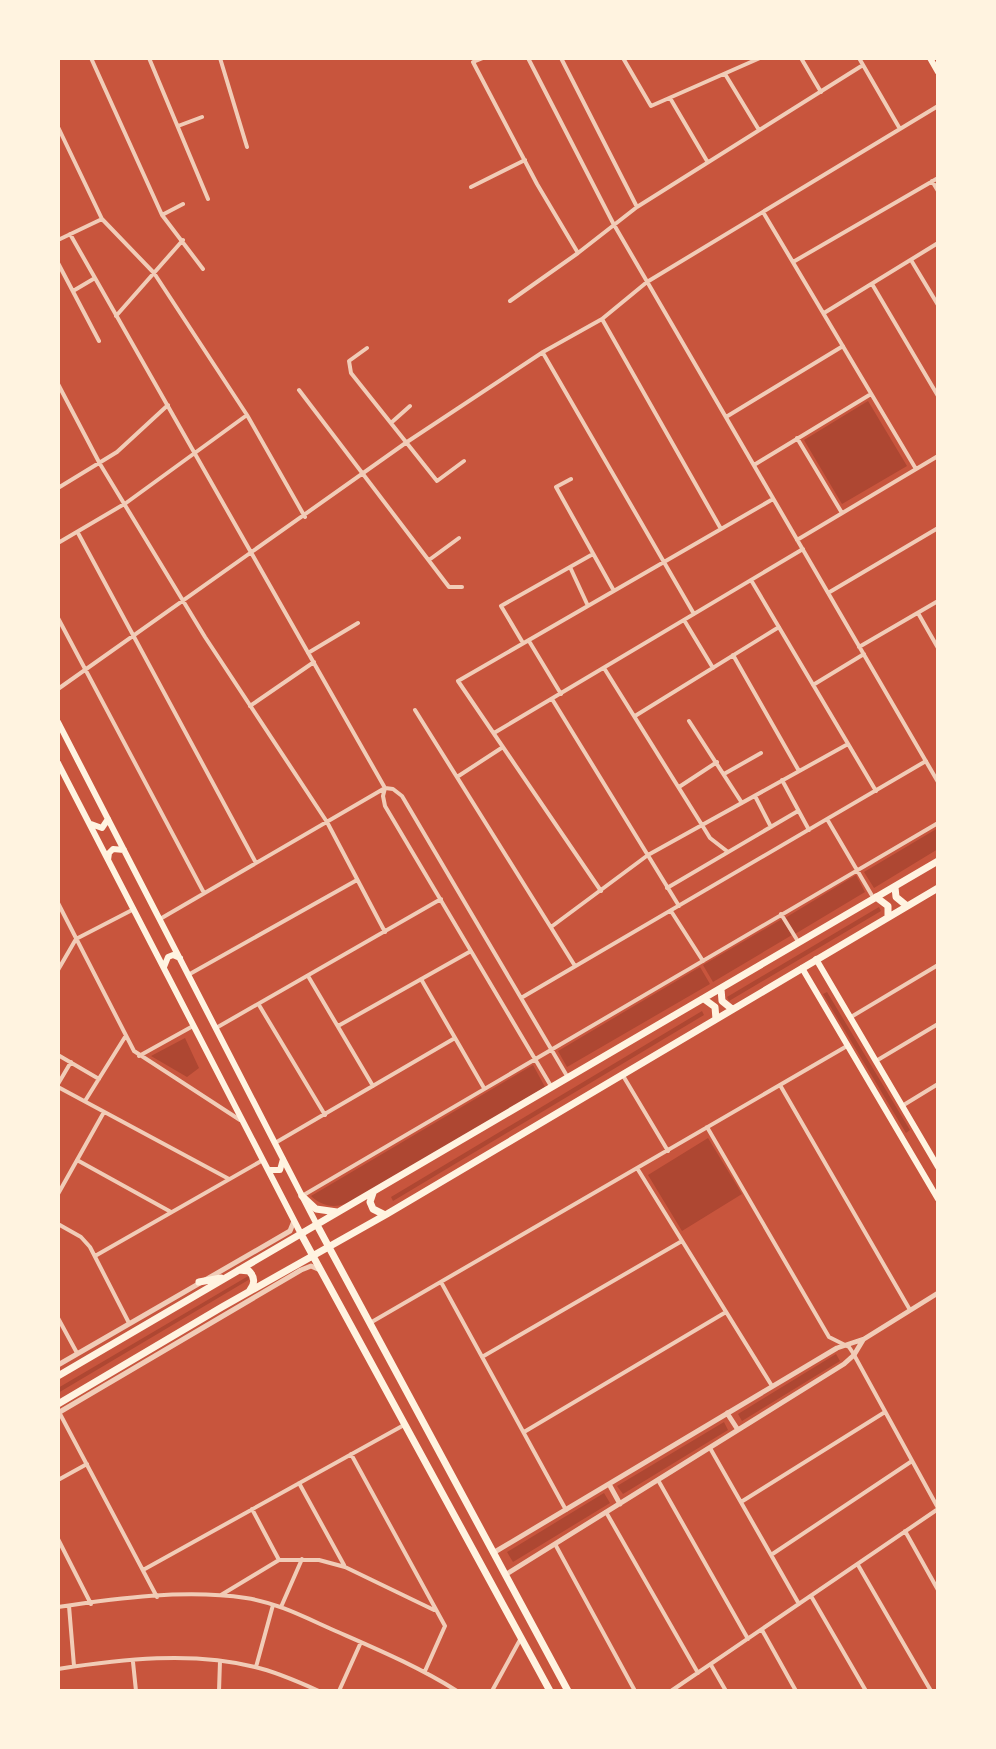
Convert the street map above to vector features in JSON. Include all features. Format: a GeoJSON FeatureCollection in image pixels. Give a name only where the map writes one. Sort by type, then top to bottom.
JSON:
{"type":"FeatureCollection","features":[{"type":"Feature","properties":{"kind":"main road"},"geometry":{"type":"LineString","coordinates":[[930,58],[938,72]]}},
{"type":"Feature","properties":{"kind":"main road"},"geometry":{"type":"LineString","coordinates":[[58,722],[317,1225],[568,1691]]}},
{"type":"Feature","properties":{"kind":"main road"},"geometry":{"type":"LineString","coordinates":[[58,763],[321,1273],[550,1691]]}},
{"type":"Feature","properties":{"kind":"main road"},"geometry":{"type":"LineString","coordinates":[[91,824],[94,828],[102,828],[108,817]]}},
{"type":"Feature","properties":{"kind":"main road"},"geometry":{"type":"LineString","coordinates":[[108,861],[113,849],[124,850]]}},
{"type":"Feature","properties":{"kind":"main road"},"geometry":{"type":"LineString","coordinates":[[58,1376],[938,861]]}},
{"type":"Feature","properties":{"kind":"main road"},"geometry":{"type":"LineString","coordinates":[[895,887],[896,897],[907,906]]}},
{"type":"Feature","properties":{"kind":"main road"},"geometry":{"type":"LineString","coordinates":[[58,1404],[224,1311],[249,1292],[387,1214],[938,888]]}},
{"type":"Feature","properties":{"kind":"main road"},"geometry":{"type":"LineString","coordinates":[[875,898],[888,906],[888,917]]}},
{"type":"Feature","properties":{"kind":"main road"},"geometry":{"type":"LineString","coordinates":[[151,944],[158,949],[166,947],[167,934]]}},
{"type":"Feature","properties":{"kind":"main road"},"geometry":{"type":"LineString","coordinates":[[164,969],[168,957],[173,955],[180,958]]}},
{"type":"Feature","properties":{"kind":"main road"},"geometry":{"type":"LineString","coordinates":[[816,959],[938,1167]]}},
{"type":"Feature","properties":{"kind":"main road"},"geometry":{"type":"LineString","coordinates":[[802,968],[938,1199]]}},
{"type":"Feature","properties":{"kind":"main road"},"geometry":{"type":"LineString","coordinates":[[819,997],[824,988],[833,990]]}},
{"type":"Feature","properties":{"kind":"main road"},"geometry":{"type":"LineString","coordinates":[[721,989],[722,1001],[732,1009]]}},
{"type":"Feature","properties":{"kind":"main road"},"geometry":{"type":"LineString","coordinates":[[704,999],[713,1004],[716,1019]]}},
{"type":"Feature","properties":{"kind":"main road"},"geometry":{"type":"LineString","coordinates":[[901,1137],[909,1137],[916,1129]]}},
{"type":"Feature","properties":{"kind":"main road"},"geometry":{"type":"LineString","coordinates":[[911,1154],[915,1147],[925,1145]]}},
{"type":"Feature","properties":{"kind":"main road"},"geometry":{"type":"LineString","coordinates":[[265,1164],[270,1171],[278,1172],[283,1166],[283,1159]]}},
{"type":"Feature","properties":{"kind":"main road"},"geometry":{"type":"LineString","coordinates":[[375,1191],[370,1202],[373,1209],[379,1214],[387,1214]]}},
{"type":"Feature","properties":{"kind":"main road"},"geometry":{"type":"LineString","coordinates":[[302,1196],[321,1211],[333,1213],[343,1210]]}},
{"type":"Feature","properties":{"kind":"main road"},"geometry":{"type":"LineString","coordinates":[[199,1282],[249,1271],[254,1283],[249,1292]]}},
{"type":"Feature","properties":{"kind":"main road"},"geometry":{"type":"LineString","coordinates":[[369,1359],[381,1358],[384,1350]]}},
{"type":"Feature","properties":{"kind":"main road"},"geometry":{"type":"LineString","coordinates":[[380,1380],[387,1370],[395,1370]]}},
{"type":"Feature","properties":{"kind":"main road"},"geometry":{"type":"LineString","coordinates":[[425,1462],[436,1461],[440,1454]]}},
{"type":"Feature","properties":{"kind":"main road"},"geometry":{"type":"LineString","coordinates":[[436,1483],[443,1474],[451,1474]]}},
{"type":"Feature","properties":{"kind":"street"},"geometry":{"type":"LineString","coordinates":[[91,58],[162,215],[203,269]]}},
{"type":"Feature","properties":{"kind":"street"},"geometry":{"type":"LineString","coordinates":[[149,58],[208,199]]}},
{"type":"Feature","properties":{"kind":"street"},"geometry":{"type":"LineString","coordinates":[[220,58],[247,147]]}},
{"type":"Feature","properties":{"kind":"street"},"geometry":{"type":"LineString","coordinates":[[483,58],[473,62],[578,253]]}},
{"type":"Feature","properties":{"kind":"street"},"geometry":{"type":"LineString","coordinates":[[528,58],[613,223],[938,782]]}},
{"type":"Feature","properties":{"kind":"street"},"geometry":{"type":"LineString","coordinates":[[561,58],[637,207]]}},
{"type":"Feature","properties":{"kind":"street"},"geometry":{"type":"LineString","coordinates":[[623,58],[651,106],[760,58]]}},
{"type":"Feature","properties":{"kind":"street"},"geometry":{"type":"LineString","coordinates":[[801,58],[821,92]]}},
{"type":"Feature","properties":{"kind":"street"},"geometry":{"type":"LineString","coordinates":[[859,58],[900,129]]}},
{"type":"Feature","properties":{"kind":"street"},"geometry":{"type":"LineString","coordinates":[[510,301],[578,253],[613,223],[863,65]]}},
{"type":"Feature","properties":{"kind":"street"},"geometry":{"type":"LineString","coordinates":[[725,73],[759,130]]}},
{"type":"Feature","properties":{"kind":"street"},"geometry":{"type":"LineString","coordinates":[[670,98],[708,162]]}},
{"type":"Feature","properties":{"kind":"street"},"geometry":{"type":"LineString","coordinates":[[58,689],[407,442],[543,352],[602,319],[647,282],[938,106]]}},
{"type":"Feature","properties":{"kind":"street"},"geometry":{"type":"LineString","coordinates":[[178,126],[202,117]]}},
{"type":"Feature","properties":{"kind":"street"},"geometry":{"type":"LineString","coordinates":[[58,127],[102,219],[154,273],[247,415],[305,517]]}},
{"type":"Feature","properties":{"kind":"street"},"geometry":{"type":"LineString","coordinates":[[471,187],[525,160]]}},
{"type":"Feature","properties":{"kind":"street"},"geometry":{"type":"LineString","coordinates":[[793,262],[938,178]]}},
{"type":"Feature","properties":{"kind":"street"},"geometry":{"type":"LineString","coordinates":[[932,181],[938,191]]}},
{"type":"Feature","properties":{"kind":"street"},"geometry":{"type":"LineString","coordinates":[[162,215],[183,204]]}},
{"type":"Feature","properties":{"kind":"street"},"geometry":{"type":"LineString","coordinates":[[763,212],[916,469]]}},
{"type":"Feature","properties":{"kind":"street"},"geometry":{"type":"LineString","coordinates":[[58,240],[102,219]]}},
{"type":"Feature","properties":{"kind":"street"},"geometry":{"type":"LineString","coordinates":[[70,234],[385,788],[385,806],[553,1088]]}},
{"type":"Feature","properties":{"kind":"street"},"geometry":{"type":"LineString","coordinates":[[116,316],[183,240]]}},
{"type":"Feature","properties":{"kind":"street"},"geometry":{"type":"LineString","coordinates":[[823,313],[938,243]]}},
{"type":"Feature","properties":{"kind":"street"},"geometry":{"type":"LineString","coordinates":[[911,260],[938,305]]}},
{"type":"Feature","properties":{"kind":"street"},"geometry":{"type":"LineString","coordinates":[[58,263],[99,341]]}},
{"type":"Feature","properties":{"kind":"street"},"geometry":{"type":"LineString","coordinates":[[73,291],[95,278]]}},
{"type":"Feature","properties":{"kind":"street"},"geometry":{"type":"LineString","coordinates":[[872,283],[937,393]]}},
{"type":"Feature","properties":{"kind":"street"},"geometry":{"type":"LineString","coordinates":[[602,319],[721,529]]}},
{"type":"Feature","properties":{"kind":"street"},"geometry":{"type":"LineString","coordinates":[[726,417],[843,346]]}},
{"type":"Feature","properties":{"kind":"street"},"geometry":{"type":"LineString","coordinates":[[367,348],[349,361],[351,373],[437,481],[464,461]]}},
{"type":"Feature","properties":{"kind":"street"},"geometry":{"type":"LineString","coordinates":[[543,352],[694,614]]}},
{"type":"Feature","properties":{"kind":"street"},"geometry":{"type":"LineString","coordinates":[[58,384],[100,464],[183,601],[327,822],[385,932]]}},
{"type":"Feature","properties":{"kind":"street"},"geometry":{"type":"LineString","coordinates":[[299,390],[449,587],[462,587]]}},
{"type":"Feature","properties":{"kind":"street"},"geometry":{"type":"LineString","coordinates":[[754,465],[871,394]]}},
{"type":"Feature","properties":{"kind":"street"},"geometry":{"type":"LineString","coordinates":[[58,488],[100,464],[168,405]]}},
{"type":"Feature","properties":{"kind":"street"},"geometry":{"type":"LineString","coordinates":[[392,422],[410,406]]}},
{"type":"Feature","properties":{"kind":"street"},"geometry":{"type":"LineString","coordinates":[[58,543],[126,503],[247,415]]}},
{"type":"Feature","properties":{"kind":"street"},"geometry":{"type":"LineString","coordinates":[[797,438],[842,513]]}},
{"type":"Feature","properties":{"kind":"street"},"geometry":{"type":"LineString","coordinates":[[797,540],[938,456]]}},
{"type":"Feature","properties":{"kind":"street"},"geometry":{"type":"LineString","coordinates":[[571,479],[556,487],[614,591]]}},
{"type":"Feature","properties":{"kind":"street"},"geometry":{"type":"LineString","coordinates":[[601,891],[458,681],[773,499]]}},
{"type":"Feature","properties":{"kind":"street"},"geometry":{"type":"LineString","coordinates":[[828,593],[938,528]]}},
{"type":"Feature","properties":{"kind":"street"},"geometry":{"type":"LineString","coordinates":[[78,533],[256,863]]}},
{"type":"Feature","properties":{"kind":"street"},"geometry":{"type":"LineString","coordinates":[[429,560],[459,538]]}},
{"type":"Feature","properties":{"kind":"street"},"geometry":{"type":"LineString","coordinates":[[494,733],[803,549]]}},
{"type":"Feature","properties":{"kind":"street"},"geometry":{"type":"LineString","coordinates":[[561,694],[501,606],[593,554]]}},
{"type":"Feature","properties":{"kind":"street"},"geometry":{"type":"LineString","coordinates":[[570,567],[588,606]]}},
{"type":"Feature","properties":{"kind":"street"},"geometry":{"type":"LineString","coordinates":[[751,580],[876,791]]}},
{"type":"Feature","properties":{"kind":"street"},"geometry":{"type":"LineString","coordinates":[[859,647],[938,601]]}},
{"type":"Feature","properties":{"kind":"street"},"geometry":{"type":"LineString","coordinates":[[918,613],[938,648]]}},
{"type":"Feature","properties":{"kind":"street"},"geometry":{"type":"LineString","coordinates":[[58,618],[204,893]]}},
{"type":"Feature","properties":{"kind":"street"},"geometry":{"type":"LineString","coordinates":[[684,620],[713,668]]}},
{"type":"Feature","properties":{"kind":"street"},"geometry":{"type":"LineString","coordinates":[[308,653],[358,623]]}},
{"type":"Feature","properties":{"kind":"street"},"geometry":{"type":"LineString","coordinates":[[634,716],[779,627]]}},
{"type":"Feature","properties":{"kind":"street"},"geometry":{"type":"LineString","coordinates":[[813,685],[864,654]]}},
{"type":"Feature","properties":{"kind":"street"},"geometry":{"type":"LineString","coordinates":[[733,655],[799,771]]}},
{"type":"Feature","properties":{"kind":"street"},"geometry":{"type":"LineString","coordinates":[[250,706],[314,662]]}},
{"type":"Feature","properties":{"kind":"street"},"geometry":{"type":"LineString","coordinates":[[604,668],[710,838],[728,852]]}},
{"type":"Feature","properties":{"kind":"street"},"geometry":{"type":"LineString","coordinates":[[552,699],[679,906]]}},
{"type":"Feature","properties":{"kind":"street"},"geometry":{"type":"LineString","coordinates":[[415,710],[575,967]]}},
{"type":"Feature","properties":{"kind":"street"},"geometry":{"type":"LineString","coordinates":[[689,721],[742,803]]}},
{"type":"Feature","properties":{"kind":"street"},"geometry":{"type":"LineString","coordinates":[[551,927],[648,855],[848,744]]}},
{"type":"Feature","properties":{"kind":"street"},"geometry":{"type":"LineString","coordinates":[[457,777],[503,747]]}},
{"type":"Feature","properties":{"kind":"street"},"geometry":{"type":"LineString","coordinates":[[724,774],[761,753]]}},
{"type":"Feature","properties":{"kind":"street"},"geometry":{"type":"LineString","coordinates":[[521,998],[926,761]]}},
{"type":"Feature","properties":{"kind":"street"},"geometry":{"type":"LineString","coordinates":[[678,788],[717,762]]}},
{"type":"Feature","properties":{"kind":"street"},"geometry":{"type":"LineString","coordinates":[[782,780],[809,830]]}},
{"type":"Feature","properties":{"kind":"street"},"geometry":{"type":"LineString","coordinates":[[160,919],[385,788],[393,789],[402,796],[569,1078]]}},
{"type":"Feature","properties":{"kind":"street"},"geometry":{"type":"LineString","coordinates":[[755,796],[771,827]]}},
{"type":"Feature","properties":{"kind":"street"},"geometry":{"type":"LineString","coordinates":[[667,888],[798,811]]}},
{"type":"Feature","properties":{"kind":"street"},"geometry":{"type":"LineString","coordinates":[[827,819],[875,898]]}},
{"type":"Feature","properties":{"kind":"street"},"geometry":{"type":"LineString","coordinates":[[302,1196],[938,823]]}},
{"type":"Feature","properties":{"kind":"street"},"geometry":{"type":"LineString","coordinates":[[188,975],[357,880]]}},
{"type":"Feature","properties":{"kind":"street"},"geometry":{"type":"LineString","coordinates":[[216,1028],[441,899]]}},
{"type":"Feature","properties":{"kind":"street"},"geometry":{"type":"LineString","coordinates":[[58,903],[125,1037],[139,1056],[243,1121]]}},
{"type":"Feature","properties":{"kind":"street"},"geometry":{"type":"LineString","coordinates":[[58,970],[76,939],[134,909]]}},
{"type":"Feature","properties":{"kind":"street"},"geometry":{"type":"LineString","coordinates":[[671,911],[703,961]]}},
{"type":"Feature","properties":{"kind":"street"},"geometry":{"type":"LineString","coordinates":[[781,914],[799,943]]}},
{"type":"Feature","properties":{"kind":"street"},"geometry":{"type":"LineString","coordinates":[[338,1026],[471,951]]}},
{"type":"Feature","properties":{"kind":"street"},"geometry":{"type":"LineString","coordinates":[[850,1018],[938,965]]}},
{"type":"Feature","properties":{"kind":"street"},"geometry":{"type":"LineString","coordinates":[[308,976],[373,1086]]}},
{"type":"Feature","properties":{"kind":"street"},"geometry":{"type":"LineString","coordinates":[[421,979],[484,1089]]}},
{"type":"Feature","properties":{"kind":"street"},"geometry":{"type":"LineString","coordinates":[[259,1005],[325,1115]]}},
{"type":"Feature","properties":{"kind":"street"},"geometry":{"type":"LineString","coordinates":[[876,1061],[938,1024]]}},
{"type":"Feature","properties":{"kind":"street"},"geometry":{"type":"LineString","coordinates":[[139,1056],[194,1026]]}},
{"type":"Feature","properties":{"kind":"street"},"geometry":{"type":"LineString","coordinates":[[85,1101],[125,1037]]}},
{"type":"Feature","properties":{"kind":"street"},"geometry":{"type":"LineString","coordinates":[[275,1143],[455,1038]]}},
{"type":"Feature","properties":{"kind":"street"},"geometry":{"type":"LineString","coordinates":[[370,1323],[847,1046]]}},
{"type":"Feature","properties":{"kind":"street"},"geometry":{"type":"LineString","coordinates":[[58,1055],[99,1079]]}},
{"type":"Feature","properties":{"kind":"street"},"geometry":{"type":"LineString","coordinates":[[71,1062],[58,1085],[229,1179]]}},
{"type":"Feature","properties":{"kind":"street"},"geometry":{"type":"LineString","coordinates":[[622,1074],[668,1151]]}},
{"type":"Feature","properties":{"kind":"street"},"geometry":{"type":"LineString","coordinates":[[902,1106],[938,1084]]}},
{"type":"Feature","properties":{"kind":"street"},"geometry":{"type":"LineString","coordinates":[[780,1085],[910,1310]]}},
{"type":"Feature","properties":{"kind":"street"},"geometry":{"type":"LineString","coordinates":[[58,1194],[104,1112]]}},
{"type":"Feature","properties":{"kind":"street"},"geometry":{"type":"LineString","coordinates":[[671,1691],[938,1508],[854,1355],[849,1347],[829,1337],[707,1127]]}},
{"type":"Feature","properties":{"kind":"street"},"geometry":{"type":"LineString","coordinates":[[77,1160],[171,1212]]}},
{"type":"Feature","properties":{"kind":"street"},"geometry":{"type":"LineString","coordinates":[[95,1256],[229,1179],[265,1164]]}},
{"type":"Feature","properties":{"kind":"street"},"geometry":{"type":"LineString","coordinates":[[637,1168],[772,1386]]}},
{"type":"Feature","properties":{"kind":"street"},"geometry":{"type":"LineString","coordinates":[[58,1365],[290,1231],[294,1227],[293,1219]]}},
{"type":"Feature","properties":{"kind":"street"},"geometry":{"type":"LineString","coordinates":[[58,1224],[84,1239],[129,1323]]}},
{"type":"Feature","properties":{"kind":"street"},"geometry":{"type":"LineString","coordinates":[[482,1357],[682,1241]]}},
{"type":"Feature","properties":{"kind":"street"},"geometry":{"type":"LineString","coordinates":[[157,1597],[58,1412],[224,1311],[305,1268],[316,1267],[321,1273]]}},
{"type":"Feature","properties":{"kind":"street"},"geometry":{"type":"LineString","coordinates":[[441,1282],[566,1510]]}},
{"type":"Feature","properties":{"kind":"street"},"geometry":{"type":"LineString","coordinates":[[493,1553],[772,1386],[843,1345],[864,1339],[938,1293]]}},
{"type":"Feature","properties":{"kind":"street"},"geometry":{"type":"LineString","coordinates":[[524,1432],[726,1312]]}},
{"type":"Feature","properties":{"kind":"street"},"geometry":{"type":"LineString","coordinates":[[58,1318],[77,1353]]}},
{"type":"Feature","properties":{"kind":"street"},"geometry":{"type":"LineString","coordinates":[[505,1575],[844,1364],[864,1339]]}},
{"type":"Feature","properties":{"kind":"street"},"geometry":{"type":"LineString","coordinates":[[741,1502],[885,1412]]}},
{"type":"Feature","properties":{"kind":"street"},"geometry":{"type":"LineString","coordinates":[[727,1413],[738,1430]]}},
{"type":"Feature","properties":{"kind":"street"},"geometry":{"type":"LineString","coordinates":[[143,1570],[404,1425]]}},
{"type":"Feature","properties":{"kind":"street"},"geometry":{"type":"LineString","coordinates":[[710,1448],[799,1604]]}},
{"type":"Feature","properties":{"kind":"street"},"geometry":{"type":"LineString","coordinates":[[351,1454],[445,1626],[425,1671]]}},
{"type":"Feature","properties":{"kind":"street"},"geometry":{"type":"LineString","coordinates":[[771,1555],[912,1461]]}},
{"type":"Feature","properties":{"kind":"street"},"geometry":{"type":"LineString","coordinates":[[58,1480],[87,1464]]}},
{"type":"Feature","properties":{"kind":"street"},"geometry":{"type":"LineString","coordinates":[[658,1480],[748,1639]]}},
{"type":"Feature","properties":{"kind":"street"},"geometry":{"type":"LineString","coordinates":[[299,1483],[345,1567]]}},
{"type":"Feature","properties":{"kind":"street"},"geometry":{"type":"LineString","coordinates":[[609,1484],[620,1504]]}},
{"type":"Feature","properties":{"kind":"street"},"geometry":{"type":"LineString","coordinates":[[252,1509],[279,1560]]}},
{"type":"Feature","properties":{"kind":"street"},"geometry":{"type":"LineString","coordinates":[[606,1512],[698,1673]]}},
{"type":"Feature","properties":{"kind":"street"},"geometry":{"type":"LineString","coordinates":[[905,1531],[938,1590]]}},
{"type":"Feature","properties":{"kind":"street"},"geometry":{"type":"LineString","coordinates":[[58,1539],[91,1604]]}},
{"type":"Feature","properties":{"kind":"street"},"geometry":{"type":"LineString","coordinates":[[555,1544],[635,1691]]}},
{"type":"Feature","properties":{"kind":"street"},"geometry":{"type":"LineString","coordinates":[[281,1607],[302,1559]]}},
{"type":"Feature","properties":{"kind":"street"},"geometry":{"type":"LineString","coordinates":[[221,1595],[279,1560],[319,1560],[345,1567],[437,1611]]}},
{"type":"Feature","properties":{"kind":"street"},"geometry":{"type":"LineString","coordinates":[[857,1564],[931,1691]]}},
{"type":"Feature","properties":{"kind":"street"},"geometry":{"type":"LineString","coordinates":[[58,1607],[157,1597],[221,1595],[273,1605],[425,1671],[457,1691]]}},
{"type":"Feature","properties":{"kind":"street"},"geometry":{"type":"LineString","coordinates":[[811,1596],[866,1691]]}},
{"type":"Feature","properties":{"kind":"street"},"geometry":{"type":"LineString","coordinates":[[256,1667],[273,1605]]}},
{"type":"Feature","properties":{"kind":"street"},"geometry":{"type":"LineString","coordinates":[[69,1606],[74,1666]]}},
{"type":"Feature","properties":{"kind":"street"},"geometry":{"type":"LineString","coordinates":[[762,1629],[796,1691]]}},
{"type":"Feature","properties":{"kind":"street"},"geometry":{"type":"LineString","coordinates":[[492,1691],[521,1638]]}},
{"type":"Feature","properties":{"kind":"street"},"geometry":{"type":"LineString","coordinates":[[339,1691],[361,1642]]}},
{"type":"Feature","properties":{"kind":"street"},"geometry":{"type":"LineString","coordinates":[[133,1661],[136,1691]]}},
{"type":"Feature","properties":{"kind":"street"},"geometry":{"type":"LineString","coordinates":[[58,1669],[133,1661],[220,1661],[256,1667],[319,1691]]}},
{"type":"Feature","properties":{"kind":"street"},"geometry":{"type":"LineString","coordinates":[[219,1691],[220,1661]]}},
{"type":"Feature","properties":{"kind":"street"},"geometry":{"type":"LineString","coordinates":[[711,1664],[726,1691]]}},
{"type":"Feature","properties":{"kind":"street"},"geometry":{"type":"LineString","coordinates":[[295,1691],[297,1682]]}},
{"type":"Feature","properties":{"kind":"shaded area"},"geometry":{"type":"Polygon","coordinates":[[[868,401],[907,466],[842,504],[804,440],[868,401]]]}},
{"type":"Feature","properties":{"kind":"shaded area"},"geometry":{"type":"Polygon","coordinates":[[[938,828],[938,849],[874,888],[864,872],[938,828]]]}},
{"type":"Feature","properties":{"kind":"shaded area"},"geometry":{"type":"Polygon","coordinates":[[[856,875],[865,892],[795,934],[785,918],[856,875]]]}},
{"type":"Feature","properties":{"kind":"shaded area"},"geometry":{"type":"Polygon","coordinates":[[[879,907],[881,911],[729,1001],[727,997],[879,907]]]}},
{"type":"Feature","properties":{"kind":"shaded area"},"geometry":{"type":"Polygon","coordinates":[[[782,919],[792,935],[713,982],[703,965],[782,919]]]}},
{"type":"Feature","properties":{"kind":"shaded area"},"geometry":{"type":"Polygon","coordinates":[[[700,967],[710,984],[567,1067],[558,1051],[700,967]]]}},
{"type":"Feature","properties":{"kind":"shaded area"},"geometry":{"type":"Polygon","coordinates":[[[827,992],[910,1130],[906,1133],[823,994],[827,992]]]}},
{"type":"Feature","properties":{"kind":"shaded area"},"geometry":{"type":"Polygon","coordinates":[[[702,1011],[704,1015],[393,1201],[391,1197],[702,1011]]]}},
{"type":"Feature","properties":{"kind":"shaded area"},"geometry":{"type":"Polygon","coordinates":[[[185,1038],[199,1068],[187,1077],[151,1056],[185,1038]]]}},
{"type":"Feature","properties":{"kind":"shaded area"},"geometry":{"type":"Polygon","coordinates":[[[533,1065],[545,1087],[355,1200],[332,1206],[311,1196],[533,1065]]]}},
{"type":"Feature","properties":{"kind":"shaded area"},"geometry":{"type":"Polygon","coordinates":[[[708,1138],[742,1194],[682,1231],[648,1175],[708,1138]]]}},
{"type":"Feature","properties":{"kind":"shaded area"},"geometry":{"type":"Polygon","coordinates":[[[250,1275],[250,1279],[58,1393],[58,1388],[250,1275]]]}},
{"type":"Feature","properties":{"kind":"shaded area"},"geometry":{"type":"Polygon","coordinates":[[[836,1354],[840,1361],[742,1421],[738,1414],[836,1354]]]}},
{"type":"Feature","properties":{"kind":"shaded area"},"geometry":{"type":"Polygon","coordinates":[[[724,1422],[728,1430],[623,1494],[617,1486],[724,1422]]]}},
{"type":"Feature","properties":{"kind":"shaded area"},"geometry":{"type":"Polygon","coordinates":[[[604,1493],[610,1503],[513,1562],[507,1552],[604,1493]]]}}]}
